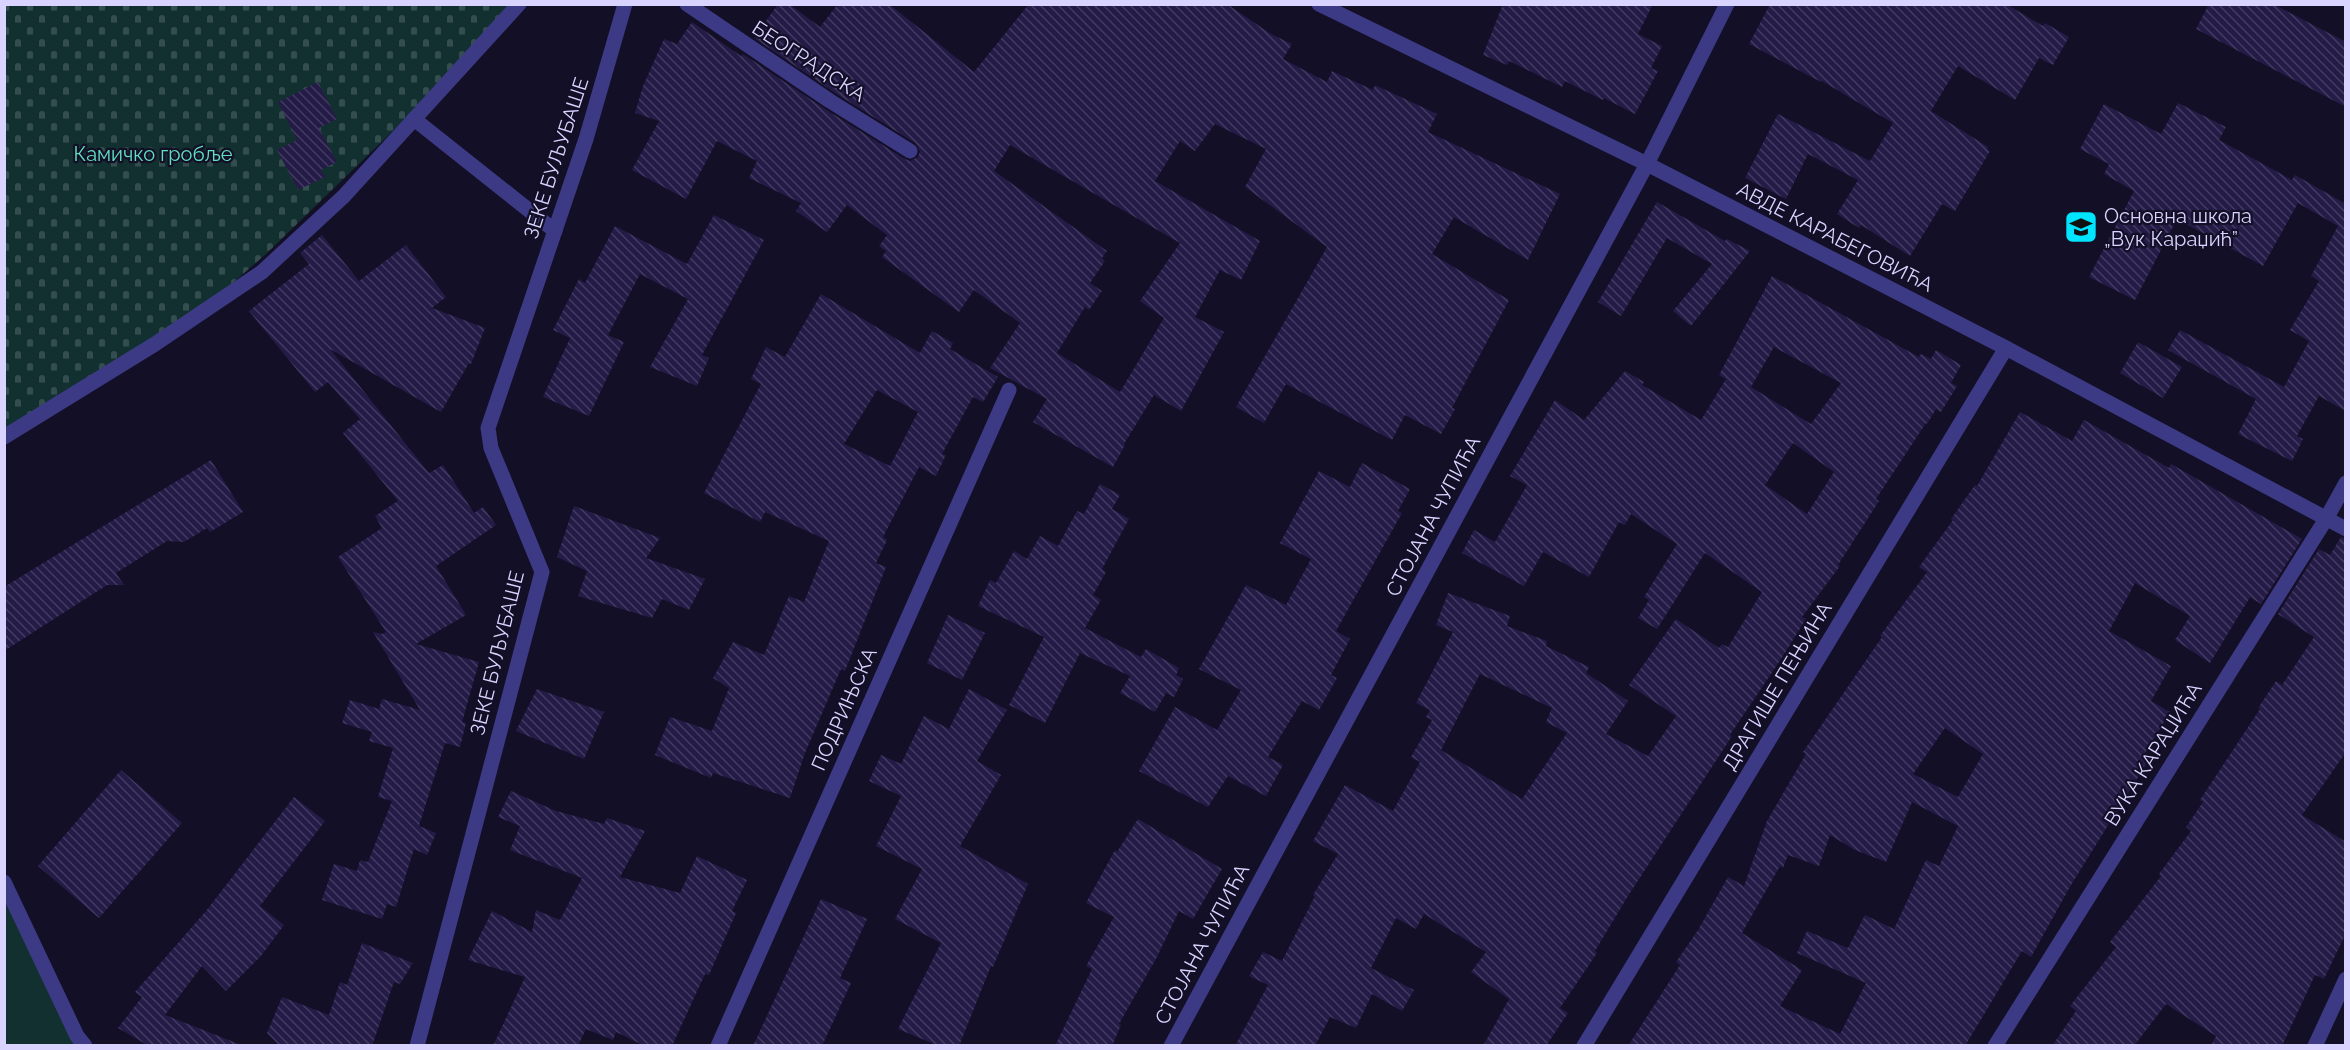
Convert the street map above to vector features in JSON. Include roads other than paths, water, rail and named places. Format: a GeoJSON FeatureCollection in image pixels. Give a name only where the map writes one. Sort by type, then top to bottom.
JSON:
{"type":"FeatureCollection","features":[{"type":"Feature","properties":{"kind":"street"},"geometry":{"type":"LineString","coordinates":[[4,437],[155,344],[262,272],[345,196],[519,4]]}},
{"type":"Feature","properties":{"kind":"street","name":"ЗЕКЕ БУЉУБАШЕ"},"geometry":{"type":"LineString","coordinates":[[417,1046],[542,572],[491,448],[488,428],[586,139],[625,4]]}},
{"type":"Feature","properties":{"kind":"street","name":"БЕОГРАДСКА"},"geometry":{"type":"LineString","coordinates":[[687,4],[830,101],[910,151]]}},
{"type":"Feature","properties":{"kind":"street","name":"АВДЕ КАРАБЕГОВИЋА"},"geometry":{"type":"LineString","coordinates":[[1319,4],[1647,164],[2006,348],[2346,529]]}},
{"type":"Feature","properties":{"kind":"street","name":"СТОЈАНА ЧУПИЋА"},"geometry":{"type":"LineString","coordinates":[[1171,1046],[1647,164],[1727,4]]}},
{"type":"Feature","properties":{"kind":"street"},"geometry":{"type":"LineString","coordinates":[[414,119],[555,231]]}},
{"type":"Feature","properties":{"kind":"street","name":"ДРАГИШЕ ПЕЊИНА"},"geometry":{"type":"LineString","coordinates":[[1584,1046],[2006,348]]}},
{"type":"Feature","properties":{"kind":"street","name":"ПОДРИЊСКА"},"geometry":{"type":"LineString","coordinates":[[718,1046],[1009,390]]}},
{"type":"Feature","properties":{"kind":"street","name":"ВУКА КАРАЏИЋА"},"geometry":{"type":"LineString","coordinates":[[1995,1046],[2326,519],[2346,483]]}},
{"type":"Feature","properties":{"kind":"street"},"geometry":{"type":"LineString","coordinates":[[4,882],[77,1036],[85,1046]]}},
{"type":"Feature","properties":{"kind":"street"},"geometry":{"type":"LineString","coordinates":[[2315,1046],[2346,979]]}},
{"type":"Feature","properties":{"kind":"place","name":"Основна школа „Вук Караџић”"},"geometry":{"type":"Point","coordinates":[2081,227]}},
{"type":"Feature","properties":{"kind":"park label","name":"Камичко гробље"},"geometry":{"type":"Point","coordinates":[153,154]}}]}
